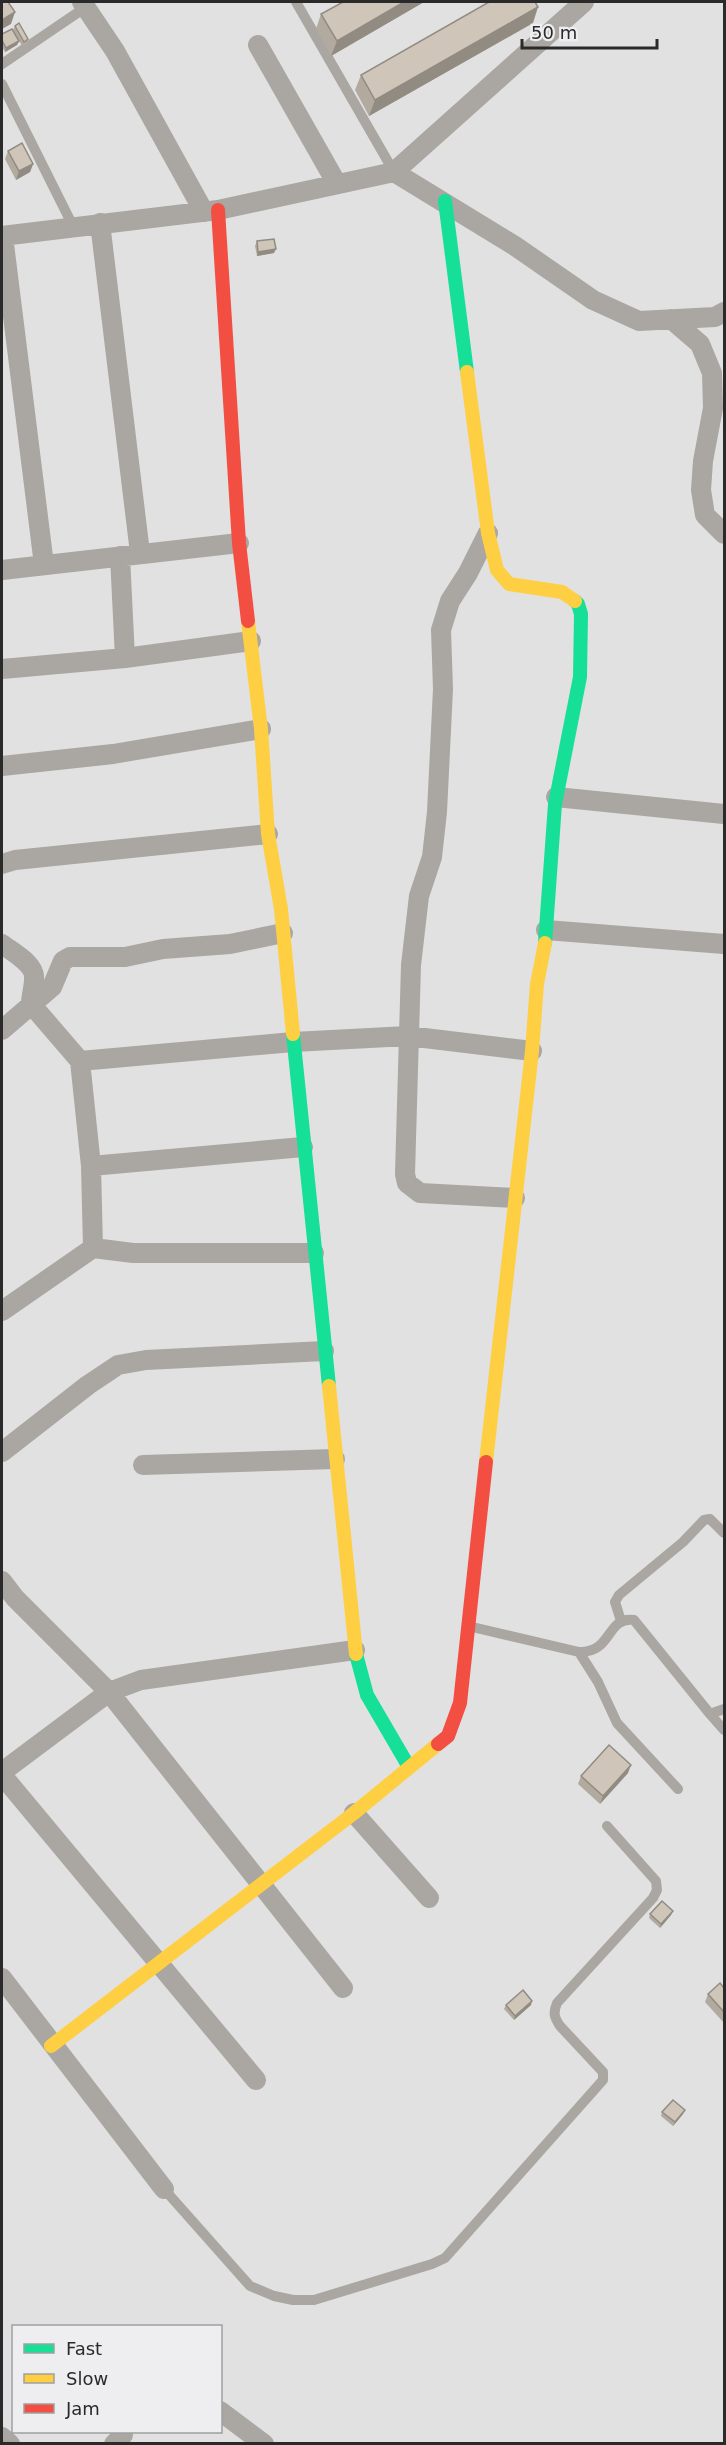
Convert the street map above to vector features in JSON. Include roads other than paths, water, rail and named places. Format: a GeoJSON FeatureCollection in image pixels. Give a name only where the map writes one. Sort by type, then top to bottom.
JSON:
{"type":"FeatureCollection","features":[{"type":"Feature","properties":{"kind":"street"},"geometry":{"type":"LineString","coordinates":[[44,565],[2,236],[211,211],[394,172],[584,2]]}},
{"type":"Feature","properties":{"kind":"street"},"geometry":{"type":"LineString","coordinates":[[84,4],[115,51],[211,211],[239,543],[261,729],[268,834],[284,933],[303,1147],[355,1650],[367,1695],[409,1767]]}},
{"type":"Feature","properties":{"kind":"street"},"geometry":{"type":"LineString","coordinates":[[258,45],[337,184]]}},
{"type":"Feature","properties":{"kind":"street"},"geometry":{"type":"LineString","coordinates":[[394,172],[445,201],[515,246],[593,300],[639,321],[715,317],[724,312]]}},
{"type":"Feature","properties":{"kind":"street"},"geometry":{"type":"LineString","coordinates":[[51,2046],[354,1813],[448,1736],[457,1720],[461,1705],[461,1681],[532,1051],[538,966],[545,944],[550,852],[556,797],[580,677],[581,614],[578,604],[562,592],[509,584],[497,570],[488,533],[445,201]]}},
{"type":"Feature","properties":{"kind":"street"},"geometry":{"type":"LineString","coordinates":[[100,223],[130,554],[125,658]]}},
{"type":"Feature","properties":{"kind":"street"},"geometry":{"type":"LineString","coordinates":[[671,319],[700,344],[712,373],[713,408],[703,462],[701,490],[705,515],[724,534]]}},
{"type":"Feature","properties":{"kind":"street"},"geometry":{"type":"LineString","coordinates":[[488,533],[468,573],[450,601],[441,630],[443,689],[437,812],[432,857],[419,896],[411,965],[407,1183],[420,1193],[515,1198]]}},
{"type":"Feature","properties":{"kind":"street"},"geometry":{"type":"LineString","coordinates":[[2,570],[239,543]]}},
{"type":"Feature","properties":{"kind":"street"},"geometry":{"type":"LineString","coordinates":[[2,669],[125,658],[251,641]]}},
{"type":"Feature","properties":{"kind":"street"},"geometry":{"type":"LineString","coordinates":[[2,766],[113,754],[261,729]]}},
{"type":"Feature","properties":{"kind":"street"},"geometry":{"type":"LineString","coordinates":[[556,797],[724,814]]}},
{"type":"Feature","properties":{"kind":"street"},"geometry":{"type":"LineString","coordinates":[[2,864],[15,860],[268,834]]}},
{"type":"Feature","properties":{"kind":"street"},"geometry":{"type":"LineString","coordinates":[[546,930],[724,944]]}},
{"type":"Feature","properties":{"kind":"street"},"geometry":{"type":"LineString","coordinates":[[2,1030],[51,987],[63,961],[70,957],[125,957],[163,949],[230,944],[284,933]]}},
{"type":"Feature","properties":{"kind":"street"},"geometry":{"type":"LineString","coordinates":[[2,944],[33,971],[35,978],[31,1004],[80,1060],[91,1166],[93,1248]]}},
{"type":"Feature","properties":{"kind":"street"},"geometry":{"type":"LineString","coordinates":[[80,1060],[293,1042],[408,1036],[532,1051]]}},
{"type":"Feature","properties":{"kind":"street"},"geometry":{"type":"LineString","coordinates":[[91,1166],[303,1147]]}},
{"type":"Feature","properties":{"kind":"street"},"geometry":{"type":"LineString","coordinates":[[2,1311],[93,1248],[133,1253],[314,1253]]}},
{"type":"Feature","properties":{"kind":"street"},"geometry":{"type":"LineString","coordinates":[[2,1452],[88,1385],[118,1365],[146,1360],[324,1351]]}},
{"type":"Feature","properties":{"kind":"street"},"geometry":{"type":"LineString","coordinates":[[143,1465],[335,1459]]}},
{"type":"Feature","properties":{"kind":"street"},"geometry":{"type":"LineString","coordinates":[[2,1581],[8,1603],[109,1692],[343,1988]]}},
{"type":"Feature","properties":{"kind":"street"},"geometry":{"type":"LineString","coordinates":[[255,2080],[2,1774],[109,1692],[141,1680],[355,1650]]}},
{"type":"Feature","properties":{"kind":"street"},"geometry":{"type":"LineString","coordinates":[[354,1813],[429,1898]]}},
{"type":"Feature","properties":{"kind":"street"},"geometry":{"type":"LineString","coordinates":[[2,1978],[51,2046],[164,2189]]}},
{"type":"Feature","properties":{"kind":"street"},"geometry":{"type":"LineString","coordinates":[[222,2412],[264,2444]]}},
{"type":"Feature","properties":{"kind":"street"},"geometry":{"type":"LineString","coordinates":[[2,2437],[10,2444]]}},
{"type":"Feature","properties":{"kind":"lane"},"geometry":{"type":"LineString","coordinates":[[296,2],[394,172]]}},
{"type":"Feature","properties":{"kind":"lane"},"geometry":{"type":"LineString","coordinates":[[2,64],[84,4]]}},
{"type":"Feature","properties":{"kind":"lane"},"geometry":{"type":"LineString","coordinates":[[2,84],[74,226]]}},
{"type":"Feature","properties":{"kind":"lane"},"geometry":{"type":"LineString","coordinates":[[621,1621],[615,1602],[619,1595],[683,1542],[704,1520],[710,1519],[724,1533]]}},
{"type":"Feature","properties":{"kind":"lane"},"geometry":{"type":"LineString","coordinates":[[468,1626],[579,1652],[590,1652],[597,1649],[621,1621],[634,1620],[724,1730]]}},
{"type":"Feature","properties":{"kind":"lane"},"geometry":{"type":"LineString","coordinates":[[579,1652],[598,1682],[617,1723],[678,1789]]}},
{"type":"Feature","properties":{"kind":"lane"},"geometry":{"type":"LineString","coordinates":[[710,1714],[724,1709]]}},
{"type":"Feature","properties":{"kind":"lane"},"geometry":{"type":"LineString","coordinates":[[164,2189],[250,2286],[274,2296],[293,2300],[314,2300],[445,2258],[603,2080],[603,2072],[560,2026],[555,2019],[554,2012],[557,2003],[653,1898],[657,1890],[656,1881],[607,1826]]}}]}
